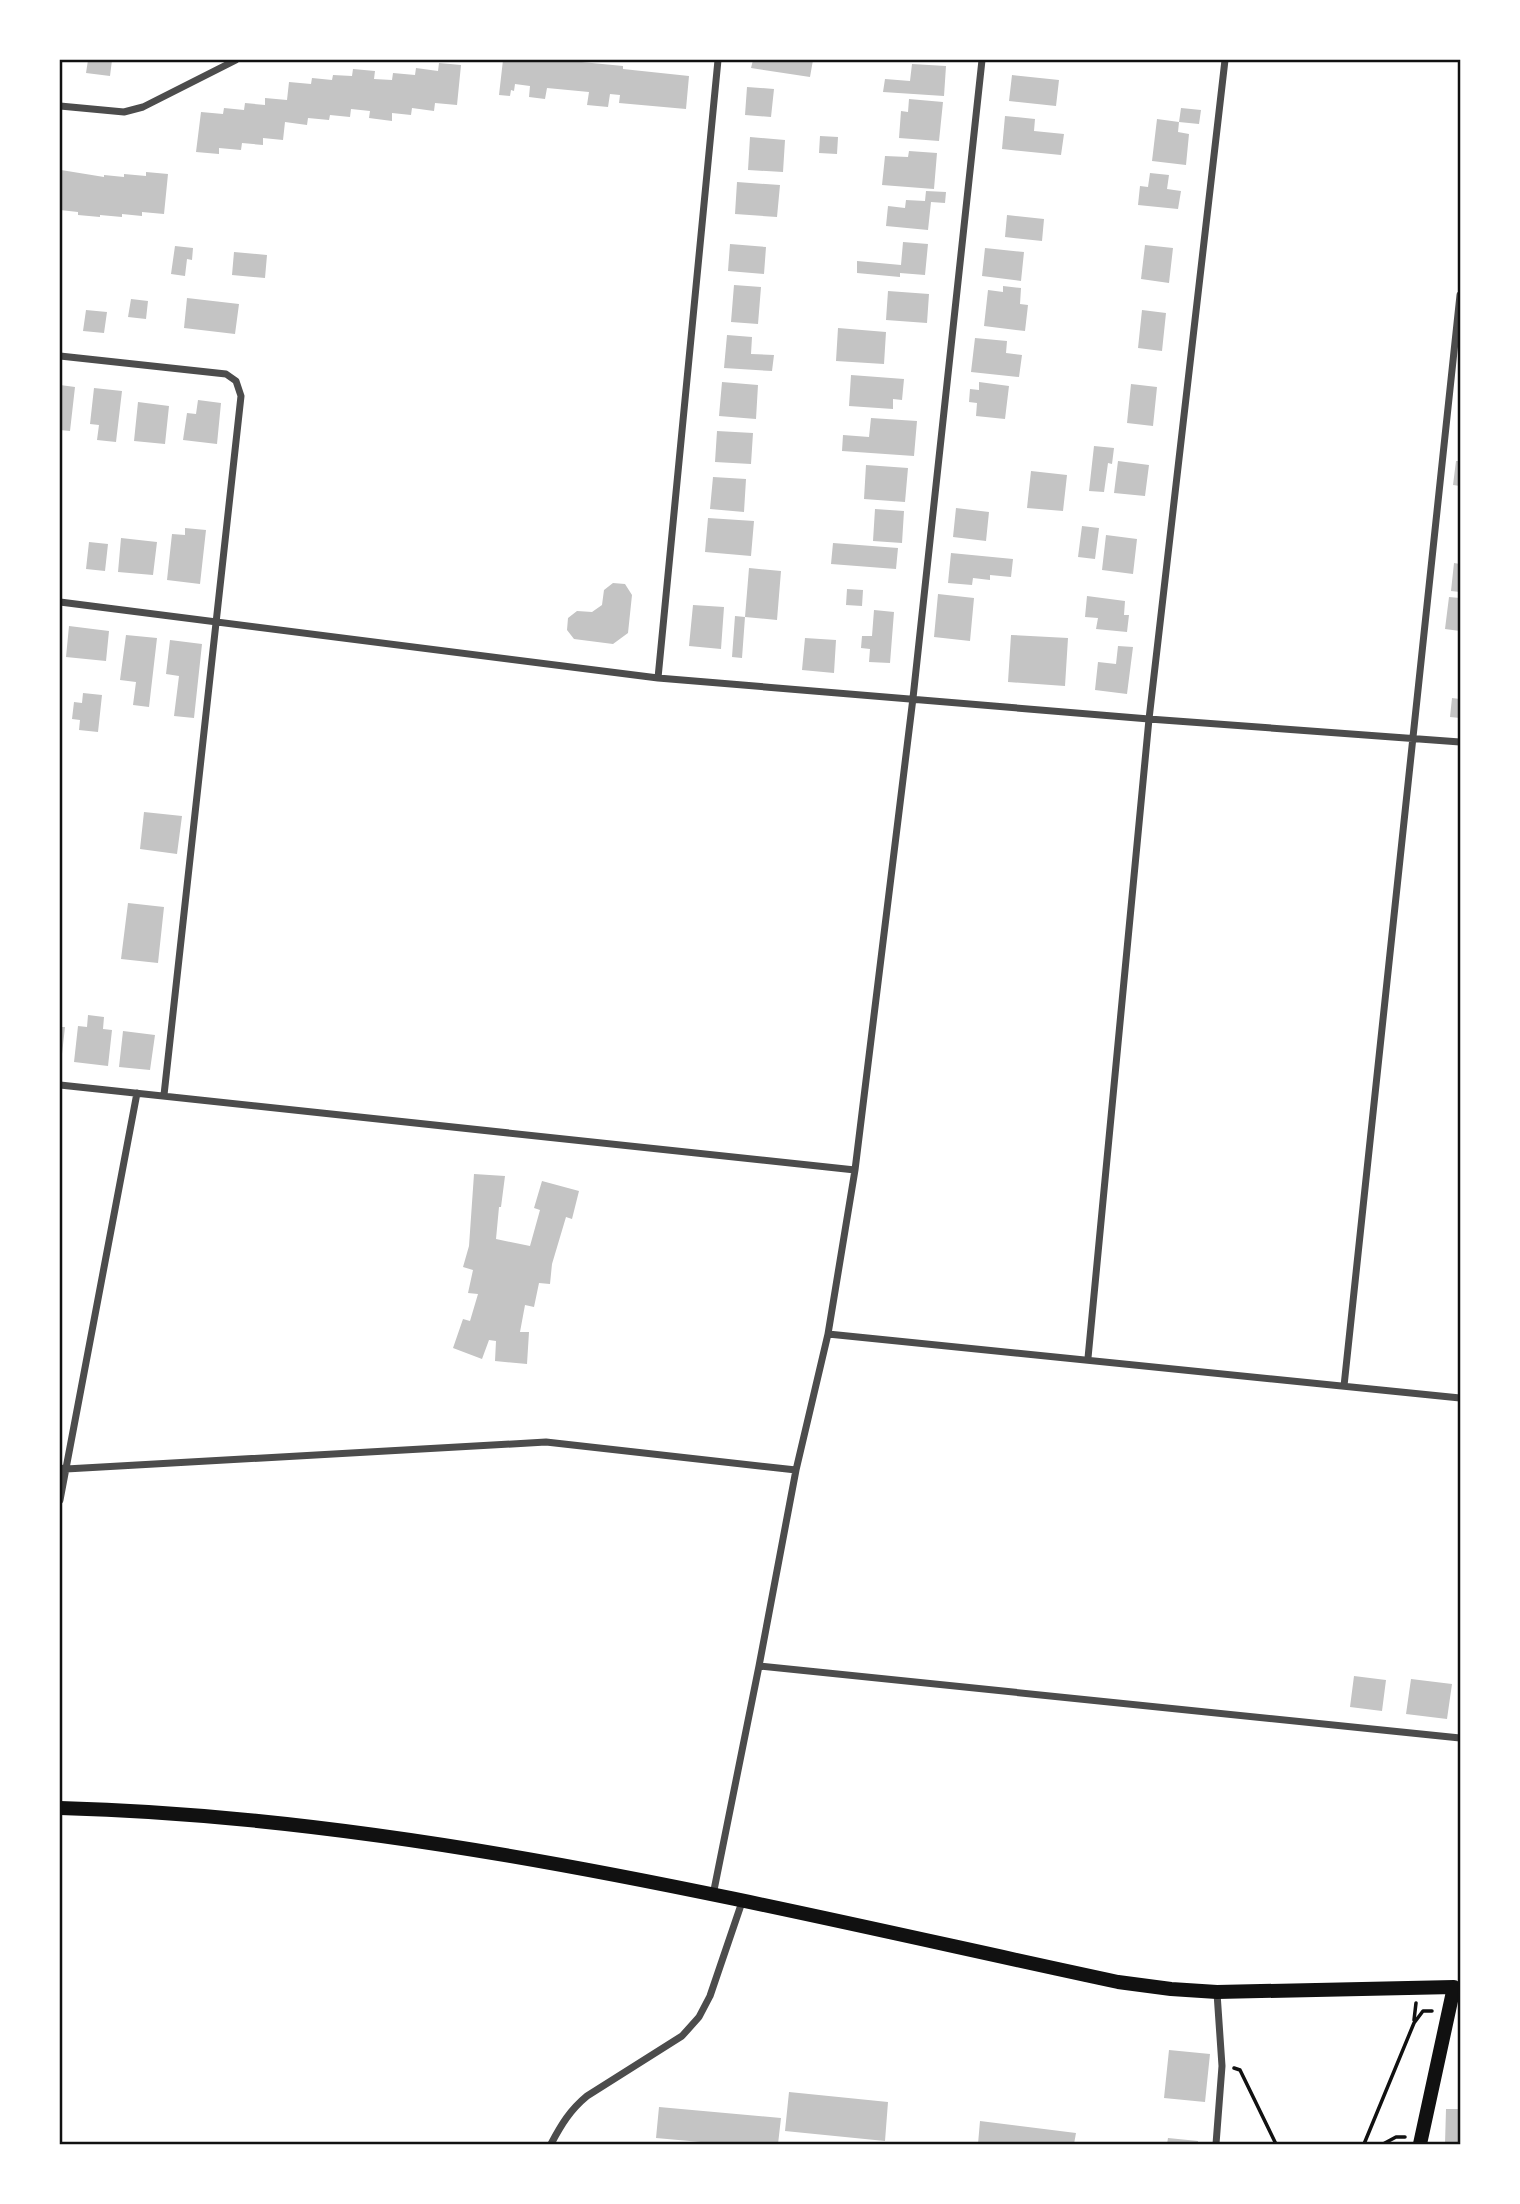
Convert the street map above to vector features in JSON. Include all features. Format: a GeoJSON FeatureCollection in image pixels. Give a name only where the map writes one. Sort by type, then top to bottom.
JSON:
{"type":"FeatureCollection","features":[{"type":"Feature","properties":{"kind":"main road"},"geometry":{"type":"LineString","coordinates":[[60,1808],[180,1814],[348,1832],[536,1860],[1118,1982],[1171,1989],[1217,1992],[1454,1987],[1421,2141]]}},
{"type":"Feature","properties":{"kind":"street"},"geometry":{"type":"LineString","coordinates":[[60,106],[124,112],[143,107],[236,60]]}},
{"type":"Feature","properties":{"kind":"street"},"geometry":{"type":"LineString","coordinates":[[658,678],[718,60]]}},
{"type":"Feature","properties":{"kind":"street"},"geometry":{"type":"LineString","coordinates":[[713,1896],[760,1666],[796,1469],[828,1334],[856,1171],[913,698],[982,60]]}},
{"type":"Feature","properties":{"kind":"street"},"geometry":{"type":"LineString","coordinates":[[1088,1359],[1149,719],[1225,60]]}},
{"type":"Feature","properties":{"kind":"street"},"geometry":{"type":"LineString","coordinates":[[1344,1386],[1461,295]]}},
{"type":"Feature","properties":{"kind":"street"},"geometry":{"type":"LineString","coordinates":[[60,356],[226,374],[236,381],[241,396],[163,1095]]}},
{"type":"Feature","properties":{"kind":"street"},"geometry":{"type":"LineString","coordinates":[[60,603],[658,678],[1461,742]]}},
{"type":"Feature","properties":{"kind":"street"},"geometry":{"type":"LineString","coordinates":[[60,1085],[856,1171]]}},
{"type":"Feature","properties":{"kind":"street"},"geometry":{"type":"LineString","coordinates":[[60,1500],[63,1469],[137,1093]]}},
{"type":"Feature","properties":{"kind":"street"},"geometry":{"type":"LineString","coordinates":[[828,1334],[1461,1398]]}},
{"type":"Feature","properties":{"kind":"street"},"geometry":{"type":"LineString","coordinates":[[63,1469],[546,1442],[796,1469]]}},
{"type":"Feature","properties":{"kind":"street"},"geometry":{"type":"LineString","coordinates":[[760,1666],[1461,1738]]}},
{"type":"Feature","properties":{"kind":"street"},"geometry":{"type":"LineString","coordinates":[[551,2144],[573,2108],[587,2096],[682,2036],[699,2017],[710,1996],[742,1902]]}},
{"type":"Feature","properties":{"kind":"street"},"geometry":{"type":"LineString","coordinates":[[1216,2144],[1222,2066],[1217,1992]]}},
{"type":"Feature","properties":{"kind":"path"},"geometry":{"type":"LineString","coordinates":[[1364,2144],[1414,2023],[1423,2011],[1448,2009]]}},
{"type":"Feature","properties":{"kind":"path"},"geometry":{"type":"LineString","coordinates":[[1222,2066],[1240,2070],[1276,2144]]}},
{"type":"Feature","properties":{"kind":"path"},"geometry":{"type":"LineString","coordinates":[[1383,2144],[1396,2137],[1421,2141]]}},
{"type":"Feature","properties":{"kind":"building"},"geometry":{"type":"Polygon","coordinates":[[[88,60],[112,60],[110,76],[86,73],[88,60]]]}},
{"type":"Feature","properties":{"kind":"building"},"geometry":{"type":"Polygon","coordinates":[[[503,60],[561,60],[689,76],[686,109],[619,103],[620,95],[610,94],[608,107],[587,105],[589,92],[547,88],[545,99],[529,97],[530,86],[515,84],[510,96],[499,95],[503,60]]]}},
{"type":"Feature","properties":{"kind":"building"},"geometry":{"type":"Polygon","coordinates":[[[753,60],[813,60],[810,77],[751,68],[753,60]]]}},
{"type":"Feature","properties":{"kind":"building"},"geometry":{"type":"Polygon","coordinates":[[[439,63],[461,65],[457,105],[435,103],[434,111],[412,108],[411,115],[392,113],[392,121],[369,118],[370,111],[351,109],[350,117],[330,115],[329,120],[308,118],[307,125],[285,122],[283,140],[263,138],[263,145],[242,143],[241,150],[219,148],[219,154],[196,152],[201,112],[223,114],[224,108],[244,110],[245,103],[265,105],[265,98],[287,100],[289,82],[311,84],[312,78],[332,80],[333,75],[352,76],[353,69],[375,71],[374,79],[392,80],[393,73],[415,75],[416,68],[438,71],[439,63]]]}},
{"type":"Feature","properties":{"kind":"building"},"geometry":{"type":"Polygon","coordinates":[[[912,64],[946,66],[944,96],[883,92],[885,79],[910,81],[912,64]]]}},
{"type":"Feature","properties":{"kind":"building"},"geometry":{"type":"Polygon","coordinates":[[[1012,75],[1059,80],[1056,106],[1009,101],[1012,75]]]}},
{"type":"Feature","properties":{"kind":"building"},"geometry":{"type":"Polygon","coordinates":[[[747,87],[774,89],[771,117],[745,115],[747,87]]]}},
{"type":"Feature","properties":{"kind":"building"},"geometry":{"type":"Polygon","coordinates":[[[909,99],[943,102],[939,141],[899,138],[901,111],[908,112],[909,99]]]}},
{"type":"Feature","properties":{"kind":"building"},"geometry":{"type":"Polygon","coordinates":[[[1181,108],[1201,110],[1199,124],[1179,122],[1181,108]]]}},
{"type":"Feature","properties":{"kind":"building"},"geometry":{"type":"Polygon","coordinates":[[[1005,116],[1035,119],[1034,131],[1064,134],[1061,155],[1002,149],[1005,116]]]}},
{"type":"Feature","properties":{"kind":"building"},"geometry":{"type":"Polygon","coordinates":[[[1157,119],[1179,122],[1178,132],[1189,134],[1186,165],[1152,161],[1157,119]]]}},
{"type":"Feature","properties":{"kind":"building"},"geometry":{"type":"Polygon","coordinates":[[[820,136],[838,137],[837,154],[819,153],[820,136]]]}},
{"type":"Feature","properties":{"kind":"building"},"geometry":{"type":"Polygon","coordinates":[[[750,137],[785,140],[783,172],[748,170],[750,137]]]}},
{"type":"Feature","properties":{"kind":"building"},"geometry":{"type":"Polygon","coordinates":[[[909,151],[937,153],[934,189],[882,185],[885,156],[908,157],[909,151]]]}},
{"type":"Feature","properties":{"kind":"building"},"geometry":{"type":"Polygon","coordinates":[[[61,170],[104,177],[124,177],[124,174],[146,176],[146,172],[168,174],[164,214],[142,212],[142,216],[122,214],[122,217],[100,217],[60,210],[61,170]]]}},
{"type":"Feature","properties":{"kind":"building"},"geometry":{"type":"Polygon","coordinates":[[[1150,173],[1169,175],[1167,189],[1181,191],[1178,209],[1138,205],[1140,186],[1148,187],[1150,173]]]}},
{"type":"Feature","properties":{"kind":"building"},"geometry":{"type":"Polygon","coordinates":[[[737,182],[780,185],[777,217],[735,214],[737,182]]]}},
{"type":"Feature","properties":{"kind":"building"},"geometry":{"type":"Polygon","coordinates":[[[926,191],[946,192],[945,203],[931,202],[928,230],[886,226],[888,206],[905,208],[906,200],[925,201],[926,191]]]}},
{"type":"Feature","properties":{"kind":"building"},"geometry":{"type":"Polygon","coordinates":[[[1007,215],[1044,219],[1042,241],[1005,237],[1007,215]]]}},
{"type":"Feature","properties":{"kind":"building"},"geometry":{"type":"Polygon","coordinates":[[[903,242],[928,244],[925,275],[900,273],[900,277],[857,273],[857,261],[901,265],[903,242]]]}},
{"type":"Feature","properties":{"kind":"building"},"geometry":{"type":"Polygon","coordinates":[[[730,244],[766,247],[764,274],[728,271],[730,244]]]}},
{"type":"Feature","properties":{"kind":"building"},"geometry":{"type":"Polygon","coordinates":[[[1145,245],[1173,248],[1169,283],[1141,279],[1145,245]]]}},
{"type":"Feature","properties":{"kind":"building"},"geometry":{"type":"Polygon","coordinates":[[[175,246],[193,248],[192,260],[187,259],[185,276],[171,274],[175,246]]]}},
{"type":"Feature","properties":{"kind":"building"},"geometry":{"type":"Polygon","coordinates":[[[985,248],[1024,252],[1021,281],[982,276],[985,248]]]}},
{"type":"Feature","properties":{"kind":"building"},"geometry":{"type":"Polygon","coordinates":[[[234,252],[267,255],[265,278],[232,275],[234,252]]]}},
{"type":"Feature","properties":{"kind":"building"},"geometry":{"type":"Polygon","coordinates":[[[734,285],[761,287],[758,324],[731,322],[734,285]]]}},
{"type":"Feature","properties":{"kind":"building"},"geometry":{"type":"Polygon","coordinates":[[[1003,286],[1021,288],[1020,304],[1028,305],[1025,331],[984,326],[988,290],[1003,292],[1003,286]]]}},
{"type":"Feature","properties":{"kind":"building"},"geometry":{"type":"Polygon","coordinates":[[[888,291],[929,294],[927,323],[886,320],[888,291]]]}},
{"type":"Feature","properties":{"kind":"building"},"geometry":{"type":"Polygon","coordinates":[[[187,298],[239,304],[235,334],[184,328],[187,298]]]}},
{"type":"Feature","properties":{"kind":"building"},"geometry":{"type":"Polygon","coordinates":[[[131,299],[148,301],[146,319],[128,317],[131,299]]]}},
{"type":"Feature","properties":{"kind":"building"},"geometry":{"type":"Polygon","coordinates":[[[86,310],[107,312],[104,333],[83,331],[86,310]]]}},
{"type":"Feature","properties":{"kind":"building"},"geometry":{"type":"Polygon","coordinates":[[[1142,310],[1166,313],[1162,351],[1138,348],[1142,310]]]}},
{"type":"Feature","properties":{"kind":"building"},"geometry":{"type":"Polygon","coordinates":[[[838,328],[886,332],[884,364],[836,361],[838,328]]]}},
{"type":"Feature","properties":{"kind":"building"},"geometry":{"type":"Polygon","coordinates":[[[727,335],[752,337],[751,354],[774,355],[772,371],[724,368],[727,335]]]}},
{"type":"Feature","properties":{"kind":"building"},"geometry":{"type":"Polygon","coordinates":[[[975,338],[1007,341],[1006,353],[1022,355],[1019,377],[971,372],[975,338]]]}},
{"type":"Feature","properties":{"kind":"building"},"geometry":{"type":"Polygon","coordinates":[[[851,375],[904,379],[902,400],[893,399],[893,409],[849,406],[851,375]]]}},
{"type":"Feature","properties":{"kind":"building"},"geometry":{"type":"Polygon","coordinates":[[[722,382],[758,385],[756,419],[719,416],[722,382]]]}},
{"type":"Feature","properties":{"kind":"building"},"geometry":{"type":"Polygon","coordinates":[[[979,382],[1009,386],[1005,419],[976,416],[977,403],[969,402],[970,389],[979,390],[979,382]]]}},
{"type":"Feature","properties":{"kind":"building"},"geometry":{"type":"Polygon","coordinates":[[[1131,384],[1157,387],[1153,426],[1127,423],[1131,384]]]}},
{"type":"Feature","properties":{"kind":"building"},"geometry":{"type":"Polygon","coordinates":[[[60,385],[75,387],[70,431],[60,430],[60,385]]]}},
{"type":"Feature","properties":{"kind":"building"},"geometry":{"type":"Polygon","coordinates":[[[94,388],[122,391],[116,442],[97,440],[99,425],[90,424],[94,388]]]}},
{"type":"Feature","properties":{"kind":"building"},"geometry":{"type":"Polygon","coordinates":[[[198,400],[221,403],[217,444],[183,440],[187,413],[196,414],[198,400]]]}},
{"type":"Feature","properties":{"kind":"building"},"geometry":{"type":"Polygon","coordinates":[[[138,402],[169,406],[165,444],[134,441],[138,402]]]}},
{"type":"Feature","properties":{"kind":"building"},"geometry":{"type":"Polygon","coordinates":[[[871,418],[917,421],[914,456],[842,451],[843,435],[869,437],[871,418]]]}},
{"type":"Feature","properties":{"kind":"building"},"geometry":{"type":"Polygon","coordinates":[[[717,431],[753,433],[751,464],[715,462],[717,431]]]}},
{"type":"Feature","properties":{"kind":"building"},"geometry":{"type":"Polygon","coordinates":[[[1094,446],[1114,448],[1112,464],[1108,463],[1104,492],[1089,491],[1094,446]]]}},
{"type":"Feature","properties":{"kind":"building"},"geometry":{"type":"Polygon","coordinates":[[[1118,461],[1149,465],[1145,496],[1114,493],[1118,461]]]}},
{"type":"Feature","properties":{"kind":"building"},"geometry":{"type":"Polygon","coordinates":[[[1456,461],[1460,461],[1460,486],[1453,485],[1456,461]]]}},
{"type":"Feature","properties":{"kind":"building"},"geometry":{"type":"Polygon","coordinates":[[[866,465],[908,468],[905,502],[864,499],[866,465]]]}},
{"type":"Feature","properties":{"kind":"building"},"geometry":{"type":"Polygon","coordinates":[[[1031,471],[1067,475],[1063,511],[1027,508],[1031,471]]]}},
{"type":"Feature","properties":{"kind":"building"},"geometry":{"type":"Polygon","coordinates":[[[713,477],[746,479],[744,512],[710,509],[713,477]]]}},
{"type":"Feature","properties":{"kind":"building"},"geometry":{"type":"Polygon","coordinates":[[[956,508],[989,512],[986,541],[953,537],[956,508]]]}},
{"type":"Feature","properties":{"kind":"building"},"geometry":{"type":"Polygon","coordinates":[[[875,509],[904,511],[902,543],[873,541],[875,509]]]}},
{"type":"Feature","properties":{"kind":"building"},"geometry":{"type":"Polygon","coordinates":[[[708,518],[754,521],[751,556],[705,552],[708,518]]]}},
{"type":"Feature","properties":{"kind":"building"},"geometry":{"type":"Polygon","coordinates":[[[1082,526],[1099,528],[1095,559],[1078,557],[1082,526]]]}},
{"type":"Feature","properties":{"kind":"building"},"geometry":{"type":"Polygon","coordinates":[[[185,528],[206,530],[200,584],[167,580],[172,534],[185,535],[185,528]]]}},
{"type":"Feature","properties":{"kind":"building"},"geometry":{"type":"Polygon","coordinates":[[[1106,535],[1137,539],[1133,574],[1102,570],[1106,535]]]}},
{"type":"Feature","properties":{"kind":"building"},"geometry":{"type":"Polygon","coordinates":[[[121,538],[157,542],[153,575],[118,572],[121,538]]]}},
{"type":"Feature","properties":{"kind":"building"},"geometry":{"type":"Polygon","coordinates":[[[89,542],[108,544],[105,571],[86,569],[89,542]]]}},
{"type":"Feature","properties":{"kind":"building"},"geometry":{"type":"Polygon","coordinates":[[[833,543],[898,548],[896,569],[831,564],[833,543]]]}},
{"type":"Feature","properties":{"kind":"building"},"geometry":{"type":"Polygon","coordinates":[[[951,553],[1013,559],[1011,577],[990,575],[990,580],[973,578],[972,585],[948,583],[951,553]]]}},
{"type":"Feature","properties":{"kind":"building"},"geometry":{"type":"Polygon","coordinates":[[[1454,563],[1460,564],[1460,592],[1451,591],[1454,563]]]}},
{"type":"Feature","properties":{"kind":"building"},"geometry":{"type":"Polygon","coordinates":[[[749,568],[781,571],[777,620],[745,617],[749,568]]]}},
{"type":"Feature","properties":{"kind":"building"},"geometry":{"type":"Polygon","coordinates":[[[613,583],[625,584],[632,595],[628,633],[613,644],[574,639],[567,630],[568,618],[577,611],[592,612],[602,605],[604,590],[613,583]]]}},
{"type":"Feature","properties":{"kind":"building"},"geometry":{"type":"Polygon","coordinates":[[[847,589],[863,590],[862,606],[846,605],[847,589]]]}},
{"type":"Feature","properties":{"kind":"building"},"geometry":{"type":"Polygon","coordinates":[[[938,594],[974,598],[970,641],[934,637],[938,594]]]}},
{"type":"Feature","properties":{"kind":"building"},"geometry":{"type":"Polygon","coordinates":[[[1087,596],[1125,601],[1124,615],[1129,615],[1127,632],[1096,629],[1098,618],[1085,617],[1087,596]]]}},
{"type":"Feature","properties":{"kind":"building"},"geometry":{"type":"Polygon","coordinates":[[[1449,597],[1460,598],[1460,631],[1445,629],[1449,597]]]}},
{"type":"Feature","properties":{"kind":"building"},"geometry":{"type":"Polygon","coordinates":[[[693,605],[724,607],[721,649],[689,646],[693,605]]]}},
{"type":"Feature","properties":{"kind":"building"},"geometry":{"type":"Polygon","coordinates":[[[874,610],[894,612],[890,663],[869,662],[870,649],[861,648],[862,636],[872,636],[874,610]]]}},
{"type":"Feature","properties":{"kind":"building"},"geometry":{"type":"Polygon","coordinates":[[[735,616],[745,617],[742,658],[732,657],[735,616]]]}},
{"type":"Feature","properties":{"kind":"building"},"geometry":{"type":"Polygon","coordinates":[[[69,626],[109,631],[106,661],[66,657],[69,626]]]}},
{"type":"Feature","properties":{"kind":"building"},"geometry":{"type":"Polygon","coordinates":[[[126,635],[157,638],[149,707],[133,705],[136,682],[120,680],[126,635]]]}},
{"type":"Feature","properties":{"kind":"building"},"geometry":{"type":"Polygon","coordinates":[[[1011,635],[1068,638],[1065,686],[1008,682],[1011,635]]]}},
{"type":"Feature","properties":{"kind":"building"},"geometry":{"type":"Polygon","coordinates":[[[805,638],[836,640],[834,673],[802,670],[805,638]]]}},
{"type":"Feature","properties":{"kind":"building"},"geometry":{"type":"Polygon","coordinates":[[[170,640],[202,644],[194,718],[174,716],[179,676],[166,674],[170,640]]]}},
{"type":"Feature","properties":{"kind":"building"},"geometry":{"type":"Polygon","coordinates":[[[1118,646],[1133,647],[1127,694],[1095,690],[1098,662],[1116,664],[1118,646]]]}},
{"type":"Feature","properties":{"kind":"building"},"geometry":{"type":"Polygon","coordinates":[[[83,693],[102,695],[98,732],[79,730],[80,720],[72,719],[74,702],[82,703],[83,693]]]}},
{"type":"Feature","properties":{"kind":"building"},"geometry":{"type":"Polygon","coordinates":[[[1452,698],[1460,699],[1460,718],[1450,717],[1452,698]]]}},
{"type":"Feature","properties":{"kind":"building"},"geometry":{"type":"Polygon","coordinates":[[[144,812],[182,816],[177,854],[140,849],[144,812]]]}},
{"type":"Feature","properties":{"kind":"building"},"geometry":{"type":"Polygon","coordinates":[[[128,903],[164,907],[158,963],[121,959],[128,903]]]}},
{"type":"Feature","properties":{"kind":"building"},"geometry":{"type":"Polygon","coordinates":[[[88,1015],[104,1017],[103,1029],[112,1030],[108,1066],[74,1062],[78,1026],[87,1027],[88,1015]]]}},
{"type":"Feature","properties":{"kind":"building"},"geometry":{"type":"Polygon","coordinates":[[[60,1027],[65,1027],[61,1063],[60,1063],[60,1027]]]}},
{"type":"Feature","properties":{"kind":"building"},"geometry":{"type":"Polygon","coordinates":[[[123,1031],[155,1035],[150,1070],[119,1067],[123,1031]]]}},
{"type":"Feature","properties":{"kind":"building"},"geometry":{"type":"Polygon","coordinates":[[[474,1174],[505,1176],[496,1239],[530,1246],[540,1210],[534,1208],[542,1181],[579,1191],[572,1219],[566,1217],[552,1264],[550,1284],[539,1283],[534,1307],[525,1305],[520,1332],[529,1332],[527,1364],[495,1361],[496,1341],[489,1340],[482,1359],[453,1348],[463,1319],[470,1321],[478,1294],[468,1293],[473,1270],[463,1267],[469,1246],[474,1174]]]}},
{"type":"Feature","properties":{"kind":"building"},"geometry":{"type":"Polygon","coordinates":[[[1354,1676],[1386,1680],[1382,1711],[1350,1707],[1354,1676]]]}},
{"type":"Feature","properties":{"kind":"building"},"geometry":{"type":"Polygon","coordinates":[[[1411,1679],[1452,1684],[1447,1719],[1406,1714],[1411,1679]]]}},
{"type":"Feature","properties":{"kind":"building"},"geometry":{"type":"Polygon","coordinates":[[[1169,2050],[1210,2054],[1205,2102],[1164,2098],[1169,2050]]]}},
{"type":"Feature","properties":{"kind":"building"},"geometry":{"type":"Polygon","coordinates":[[[789,2092],[888,2102],[885,2141],[785,2131],[789,2092]]]}},
{"type":"Feature","properties":{"kind":"building"},"geometry":{"type":"Polygon","coordinates":[[[659,2107],[781,2118],[778,2144],[723,2144],[656,2138],[659,2107]]]}},
{"type":"Feature","properties":{"kind":"building"},"geometry":{"type":"Polygon","coordinates":[[[1446,2109],[1460,2109],[1460,2144],[1445,2144],[1446,2109]]]}},
{"type":"Feature","properties":{"kind":"building"},"geometry":{"type":"Polygon","coordinates":[[[980,2121],[1076,2133],[1074,2144],[978,2144],[980,2121]]]}},
{"type":"Feature","properties":{"kind":"building"},"geometry":{"type":"Polygon","coordinates":[[[1168,2138],[1198,2141],[1198,2144],[1167,2144],[1168,2138]]]}}]}
